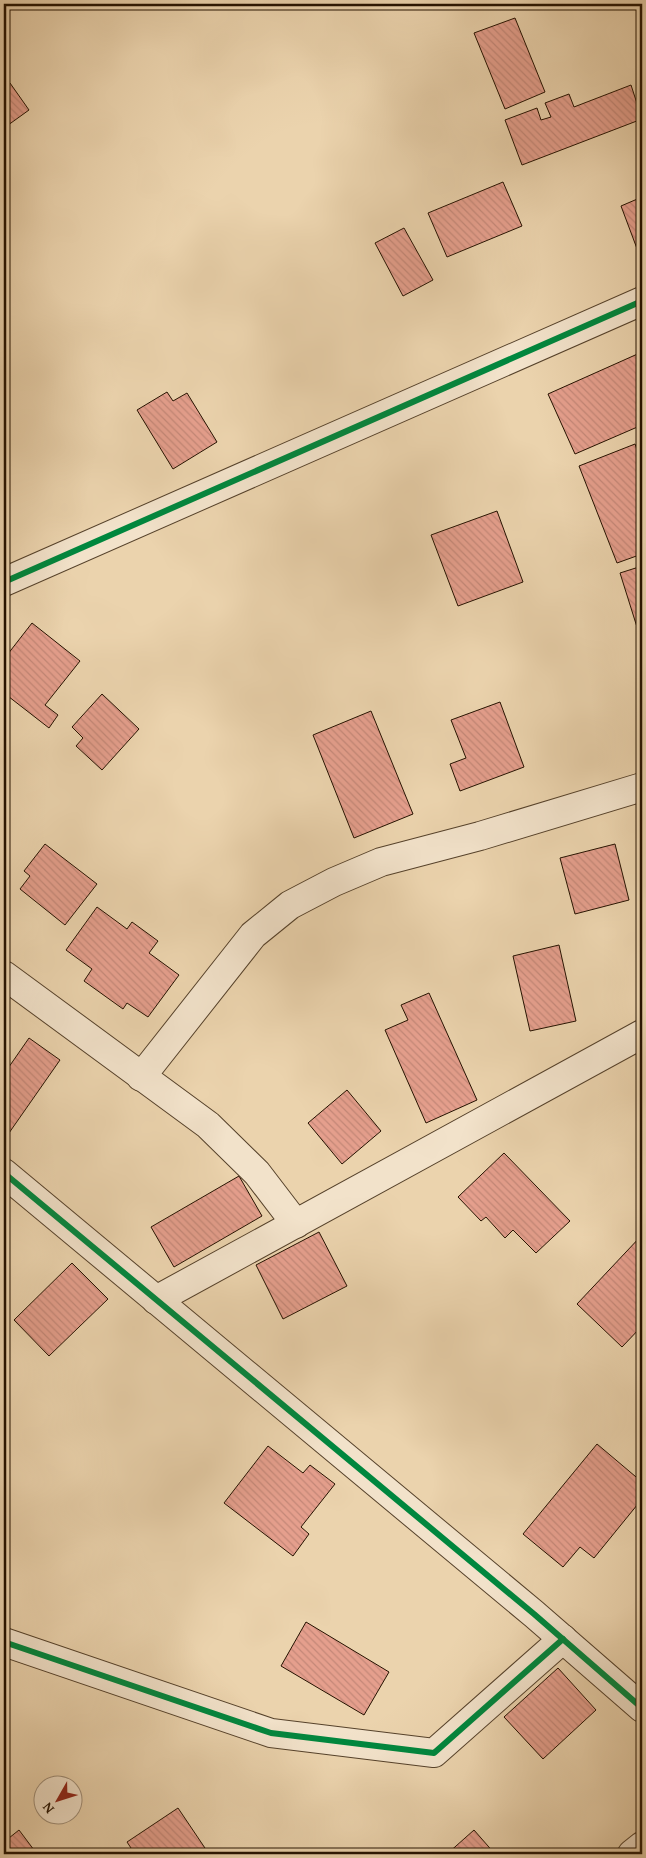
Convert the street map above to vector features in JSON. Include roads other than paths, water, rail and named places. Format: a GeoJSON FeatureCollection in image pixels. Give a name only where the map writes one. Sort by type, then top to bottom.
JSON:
{"type":"FeatureCollection","features":[{"type":"Feature","properties":{"kind":"street"},"geometry":{"type":"LineString","coordinates":[[4,582],[642,301]]}},
{"type":"Feature","properties":{"kind":"street"},"geometry":{"type":"LineString","coordinates":[[141,1077],[253,935],[290,905],[334,882],[381,862],[480,836],[642,787]]}},
{"type":"Feature","properties":{"kind":"street"},"geometry":{"type":"LineString","coordinates":[[4,975],[208,1125],[257,1173],[296,1224]]}},
{"type":"Feature","properties":{"kind":"street"},"geometry":{"type":"LineString","coordinates":[[156,1300],[642,1034]]}},
{"type":"Feature","properties":{"kind":"street"},"geometry":{"type":"LineString","coordinates":[[4,1173],[642,1708]]}},
{"type":"Feature","properties":{"kind":"street"},"geometry":{"type":"LineString","coordinates":[[4,1642],[271,1733],[434,1753],[563,1640]]}},
{"type":"Feature","properties":{"kind":"street"},"geometry":{"type":"LineString","coordinates":[[632,1854],[642,1846]]}}]}
